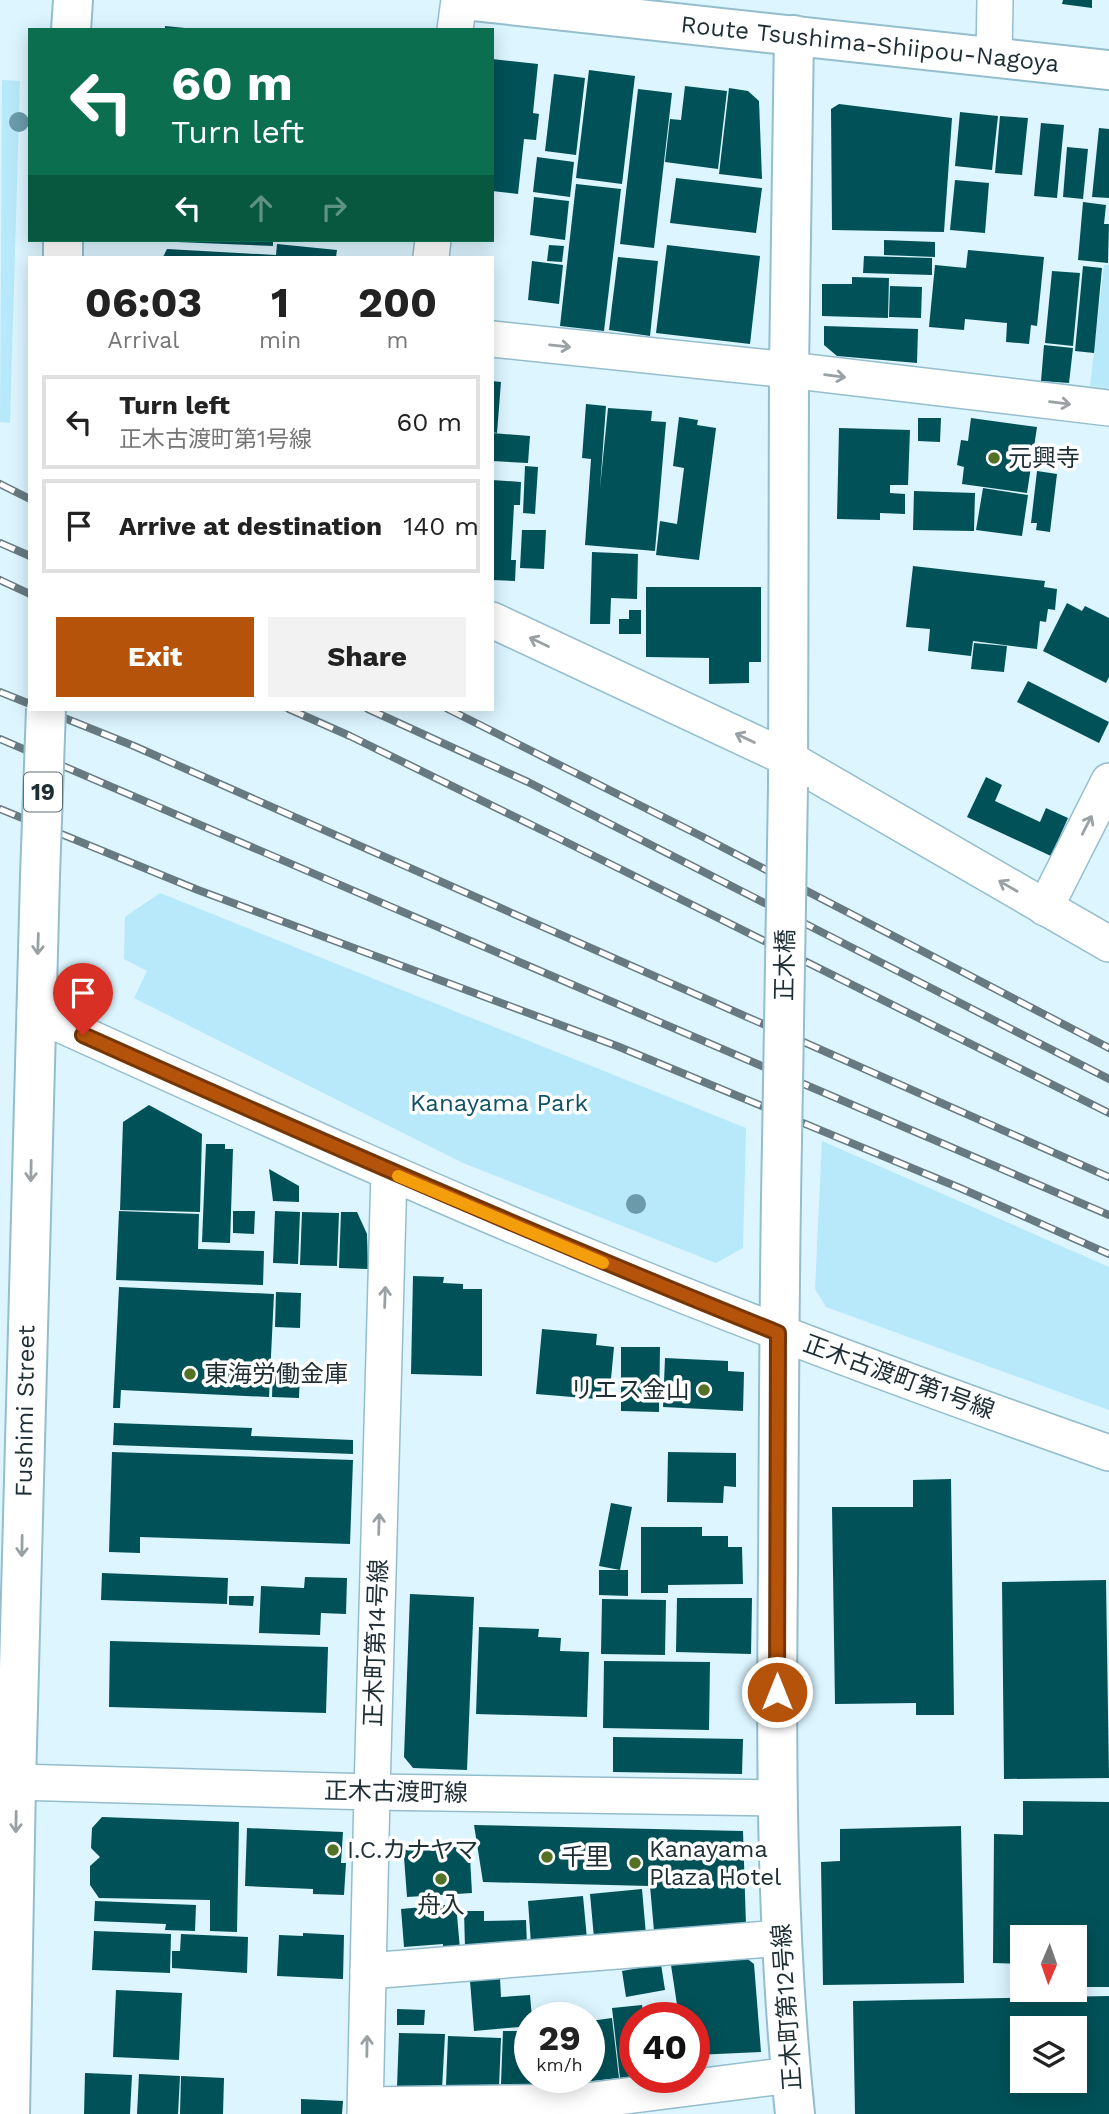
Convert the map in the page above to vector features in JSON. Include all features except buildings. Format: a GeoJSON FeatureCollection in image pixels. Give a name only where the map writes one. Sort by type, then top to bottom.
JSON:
{"type":"FeatureCollection","features":[{"type":"Feature","properties":{"kind":"main road"},"geometry":{"type":"LineString","coordinates":[[71,28],[73,0]]}},
{"type":"Feature","properties":{"kind":"main road","name":"Route Tsushima-Shiipou-Nagoya"},"geometry":{"type":"LineString","coordinates":[[461,0],[1109,70]]}},
{"type":"Feature","properties":{"kind":"main road","name":"正木橋"},"geometry":{"type":"LineString","coordinates":[[782,1143],[794,35]]}},
{"type":"Feature","properties":{"kind":"main road","name":"Fushimi Street"},"geometry":{"type":"LineString","coordinates":[[10,2114],[16,1782],[46,711]]}},
{"type":"Feature","properties":{"kind":"main road","name":"正木町第12号線"},"geometry":{"type":"LineString","coordinates":[[782,1143],[778,1333],[776,1798],[781,1938],[795,2114]]}},
{"type":"Feature","properties":{"kind":"street"},"geometry":{"type":"LineString","coordinates":[[456,28],[461,0]]}},
{"type":"Feature","properties":{"kind":"street"},"geometry":{"type":"LineString","coordinates":[[994,57],[995,0]]}},
{"type":"Feature","properties":{"kind":"street"},"geometry":{"type":"LineString","coordinates":[[494,339],[789,370],[1109,408]]}},
{"type":"Feature","properties":{"kind":"street"},"geometry":{"type":"LineString","coordinates":[[494,621],[788,773],[1109,944]]}},
{"type":"Feature","properties":{"kind":"street"},"geometry":{"type":"LineString","coordinates":[[1045,908],[1109,781]]}},
{"type":"Feature","properties":{"kind":"street","name":"正木古渡町第1号線"},"geometry":{"type":"LineString","coordinates":[[36,1013],[389,1172],[594,1259],[778,1333],[1109,1453]]}},
{"type":"Feature","properties":{"kind":"street","name":"正木町第14号線"},"geometry":{"type":"LineString","coordinates":[[366,2109],[389,1172]]}},
{"type":"Feature","properties":{"kind":"street","name":"正木古渡町線"},"geometry":{"type":"LineString","coordinates":[[16,1782],[372,1792],[776,1798]]}},
{"type":"Feature","properties":{"kind":"street"},"geometry":{"type":"LineString","coordinates":[[368,1971],[781,1938]]}},
{"type":"Feature","properties":{"kind":"street"},"geometry":{"type":"LineString","coordinates":[[366,2109],[578,2102],[791,2075]]}},
{"type":"Feature","properties":{"kind":"green space"},"geometry":{"type":"Polygon","coordinates":[[[2,80],[20,81],[10,423],[0,422],[2,80]]]}},
{"type":"Feature","properties":{"kind":"green space"},"geometry":{"type":"Polygon","coordinates":[[[1104,265],[1109,265],[1109,388],[1090,386],[1104,265]]]}},
{"type":"Feature","properties":{"kind":"green space","name":"Kanayama Park"},"geometry":{"type":"Polygon","coordinates":[[[160,893],[746,1128],[743,1248],[716,1263],[463,1163],[134,998],[147,971],[124,959],[125,917],[160,893]]]}},
{"type":"Feature","properties":{"kind":"green space"},"geometry":{"type":"Polygon","coordinates":[[[822,1141],[1109,1267],[1109,1410],[826,1307],[815,1289],[822,1141]]]}},
{"type":"Feature","properties":{"kind":"railway"},"geometry":{"type":"LineString","coordinates":[[0,484],[28,498]]}},
{"type":"Feature","properties":{"kind":"railway"},"geometry":{"type":"LineString","coordinates":[[0,543],[28,555]]}},
{"type":"Feature","properties":{"kind":"railway"},"geometry":{"type":"LineString","coordinates":[[0,580],[28,593]]}},
{"type":"Feature","properties":{"kind":"railway"},"geometry":{"type":"LineString","coordinates":[[0,692],[28,703]]}},
{"type":"Feature","properties":{"kind":"railway"},"geometry":{"type":"LineString","coordinates":[[47,711],[134,746],[1109,1177]]}},
{"type":"Feature","properties":{"kind":"railway"},"geometry":{"type":"LineString","coordinates":[[294,711],[554,836],[1109,1113]]}},
{"type":"Feature","properties":{"kind":"railway"},"geometry":{"type":"LineString","coordinates":[[372,711],[528,782],[1109,1079]]}},
{"type":"Feature","properties":{"kind":"railway"},"geometry":{"type":"LineString","coordinates":[[452,711],[703,837],[1109,1048]]}},
{"type":"Feature","properties":{"kind":"railway"},"geometry":{"type":"LineString","coordinates":[[0,739],[1109,1215]]}},
{"type":"Feature","properties":{"kind":"railway"},"geometry":{"type":"LineString","coordinates":[[0,809],[198,890],[617,1046],[960,1188],[1109,1254]]}},
{"type":"Feature","properties":{"kind":"slow traffic"},"geometry":{"type":"LineString","coordinates":[[398,1176],[603,1263]]}},
{"type":"Feature","properties":{"kind":"place","name":"元興寺"},"geometry":{"type":"Point","coordinates":[994,458]}},
{"type":"Feature","properties":{"kind":"place","name":"東海労働金庫"},"geometry":{"type":"Point","coordinates":[190,1374]}},
{"type":"Feature","properties":{"kind":"place","name":"リエス金山"},"geometry":{"type":"Point","coordinates":[704,1390]}},
{"type":"Feature","properties":{"kind":"place","name":"I.C.カナヤマ"},"geometry":{"type":"Point","coordinates":[333,1850]}},
{"type":"Feature","properties":{"kind":"place","name":"千里"},"geometry":{"type":"Point","coordinates":[547,1857]}},
{"type":"Feature","properties":{"kind":"place","name":"Kanayama Plaza Hotel"},"geometry":{"type":"Point","coordinates":[635,1863]}},
{"type":"Feature","properties":{"kind":"place","name":"舟入"},"geometry":{"type":"Point","coordinates":[441,1879]}},
{"type":"Feature","properties":{"kind":"route"},"geometry":{"type":"LineString","coordinates":[[83,1035],[389,1172],[562,1246],[778,1333],[777,1692]]}}]}
